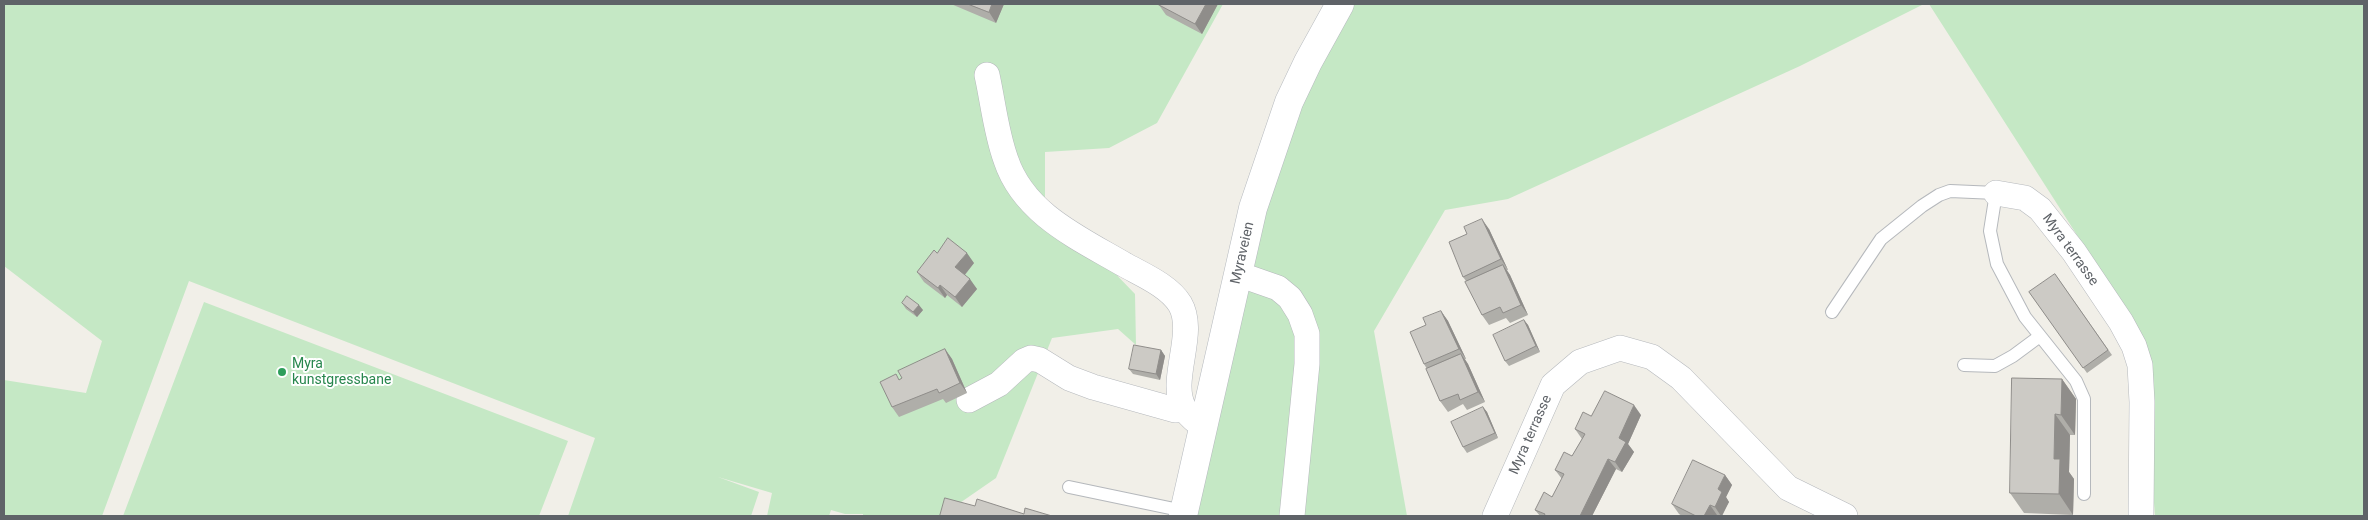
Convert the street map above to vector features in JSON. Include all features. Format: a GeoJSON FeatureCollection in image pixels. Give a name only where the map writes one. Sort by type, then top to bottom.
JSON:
{"type":"FeatureCollection","features":[{"type":"Feature","properties":{"kind":"main road","name":"Myraveien"},"geometry":{"type":"LineString","coordinates":[[1184,513],[1193,418],[1238,274],[1254,208],[1283,118],[1335,6]]}},
{"type":"Feature","properties":{"kind":"street"},"geometry":{"type":"LineString","coordinates":[[987,75],[1006,160],[1016,181],[1030,202],[1053,223],[1160,285],[1179,302],[1185,314],[1186,327],[1180,377],[1181,402],[1193,418]]}},
{"type":"Feature","properties":{"kind":"street","name":"Myra terrasse"},"geometry":{"type":"LineString","coordinates":[[1996,193],[2025,198],[2040,209],[2074,252],[2121,322],[2134,346],[2140,365],[2142,402],[2141,516]]}},
{"type":"Feature","properties":{"kind":"street"},"geometry":{"type":"LineString","coordinates":[[1238,274],[1278,288],[1290,298],[1300,314],[1307,334],[1307,364],[1292,516]]}},
{"type":"Feature","properties":{"kind":"street","name":"Myra terrasse"},"geometry":{"type":"LineString","coordinates":[[1495,516],[1553,385],[1580,362],[1620,348],[1652,357],[1681,378],[1788,488],[1845,516]]}},
{"type":"Feature","properties":{"kind":"street"},"geometry":{"type":"LineString","coordinates":[[969,400],[999,384],[1024,361],[1031,358],[1040,360],[1069,378],[1093,387],[1175,410],[1193,418]]}},
{"type":"Feature","properties":{"kind":"lane","name":"Myra terrasse"},"geometry":{"type":"LineString","coordinates":[[1832,312],[1881,239],[1922,206],[1938,195],[1950,192],[1996,193]]}},
{"type":"Feature","properties":{"kind":"lane"},"geometry":{"type":"LineString","coordinates":[[1996,193],[1990,231],[1997,264],[2026,317],[2076,382],[2084,399],[2084,494]]}},
{"type":"Feature","properties":{"kind":"lane"},"geometry":{"type":"LineString","coordinates":[[1964,364],[1995,366],[2013,356],[2040,336]]}},
{"type":"Feature","properties":{"kind":"lane"},"geometry":{"type":"LineString","coordinates":[[1069,486],[1184,513]]}},
{"type":"Feature","properties":{"kind":"green space"},"geometry":{"type":"Polygon","coordinates":[[[4,4],[1223,4],[1157,123],[1109,148],[1045,152],[1045,201],[1135,294],[1136,345],[1118,329],[1052,338],[996,478],[941,516],[863,516],[863,514],[845,514],[831,510],[829,516],[767,516],[772,493],[718,477],[759,492],[751,516],[568,516],[595,438],[189,281],[102,516],[4,516],[4,380],[86,393],[102,341],[4,266],[4,4]]]}},
{"type":"Feature","properties":{"kind":"green space"},"geometry":{"type":"Polygon","coordinates":[[[1343,4],[1924,4],[1800,66],[1508,199],[1445,210],[1374,331],[1407,516],[1195,516],[1193,403],[1207,378],[1242,231],[1343,4]]]}},
{"type":"Feature","properties":{"kind":"green space"},"geometry":{"type":"Polygon","coordinates":[[[1929,4],[2364,4],[2364,516],[2155,516],[2141,335],[1929,4]]]}},
{"type":"Feature","properties":{"kind":"green space","name":"Myra kunstgressbane"},"geometry":{"type":"Polygon","coordinates":[[[204,302],[568,441],[539,516],[123,516],[204,302]]]}},
{"type":"Feature","properties":{"kind":"building"},"geometry":{"type":"Polygon","coordinates":[[[968,4],[992,4],[989,12],[968,4]]]}},
{"type":"Feature","properties":{"kind":"building"},"geometry":{"type":"Polygon","coordinates":[[[1160,4],[1206,4],[1195,24],[1160,4]]]}},
{"type":"Feature","properties":{"kind":"building"},"geometry":{"type":"Polygon","coordinates":[[[1482,219],[1501,259],[1463,277],[1449,242],[1467,234],[1464,227],[1482,219]]]}},
{"type":"Feature","properties":{"kind":"building"},"geometry":{"type":"Polygon","coordinates":[[[948,238],[967,253],[955,267],[970,279],[955,297],[940,285],[938,288],[917,272],[934,250],[937,253],[948,238]]]}},
{"type":"Feature","properties":{"kind":"building"},"geometry":{"type":"Polygon","coordinates":[[[1503,265],[1521,305],[1503,313],[1500,307],[1482,315],[1465,282],[1503,265]]]}},
{"type":"Feature","properties":{"kind":"building"},"geometry":{"type":"Polygon","coordinates":[[[2055,274],[2108,350],[2083,368],[2029,292],[2055,274]]]}},
{"type":"Feature","properties":{"kind":"building"},"geometry":{"type":"Polygon","coordinates":[[[907,296],[919,305],[913,312],[902,303],[907,296]]]}},
{"type":"Feature","properties":{"kind":"building"},"geometry":{"type":"Polygon","coordinates":[[[1441,311],[1459,349],[1424,364],[1410,332],[1426,325],[1423,318],[1441,311]]]}},
{"type":"Feature","properties":{"kind":"building"},"geometry":{"type":"Polygon","coordinates":[[[1524,320],[1536,346],[1505,361],[1493,335],[1524,320]]]}},
{"type":"Feature","properties":{"kind":"building"},"geometry":{"type":"Polygon","coordinates":[[[1134,345],[1161,350],[1156,374],[1129,369],[1134,345]]]}},
{"type":"Feature","properties":{"kind":"building"},"geometry":{"type":"Polygon","coordinates":[[[945,349],[960,383],[939,393],[937,389],[892,407],[880,382],[896,374],[899,380],[902,378],[898,371],[945,349]]]}},
{"type":"Feature","properties":{"kind":"building"},"geometry":{"type":"Polygon","coordinates":[[[1461,354],[1478,392],[1460,400],[1458,394],[1440,401],[1426,369],[1461,354]]]}},
{"type":"Feature","properties":{"kind":"building"},"geometry":{"type":"Polygon","coordinates":[[[2012,378],[2062,379],[2061,415],[2055,414],[2054,459],[2060,459],[2059,494],[2010,493],[2012,378]]]}},
{"type":"Feature","properties":{"kind":"building"},"geometry":{"type":"Polygon","coordinates":[[[1605,391],[1634,405],[1619,438],[1626,442],[1615,462],[1608,459],[1580,516],[1544,516],[1545,514],[1535,510],[1544,492],[1552,497],[1564,474],[1555,470],[1564,452],[1572,456],[1585,434],[1575,429],[1583,412],[1591,416],[1605,391]]]}},
{"type":"Feature","properties":{"kind":"building"},"geometry":{"type":"Polygon","coordinates":[[[1483,407],[1495,433],[1463,447],[1451,422],[1483,407]]]}},
{"type":"Feature","properties":{"kind":"building"},"geometry":{"type":"Polygon","coordinates":[[[1693,460],[1725,475],[1718,489],[1722,492],[1715,507],[1710,505],[1704,516],[1696,516],[1672,504],[1693,460]]]}},
{"type":"Feature","properties":{"kind":"building"},"geometry":{"type":"Polygon","coordinates":[[[945,498],[975,506],[977,499],[1024,514],[1025,508],[1052,516],[940,516],[945,498]]]}},
{"type":"Feature","properties":{"kind":"place","name":"Myra kunstgressbane"},"geometry":{"type":"Point","coordinates":[282,372]}}]}
